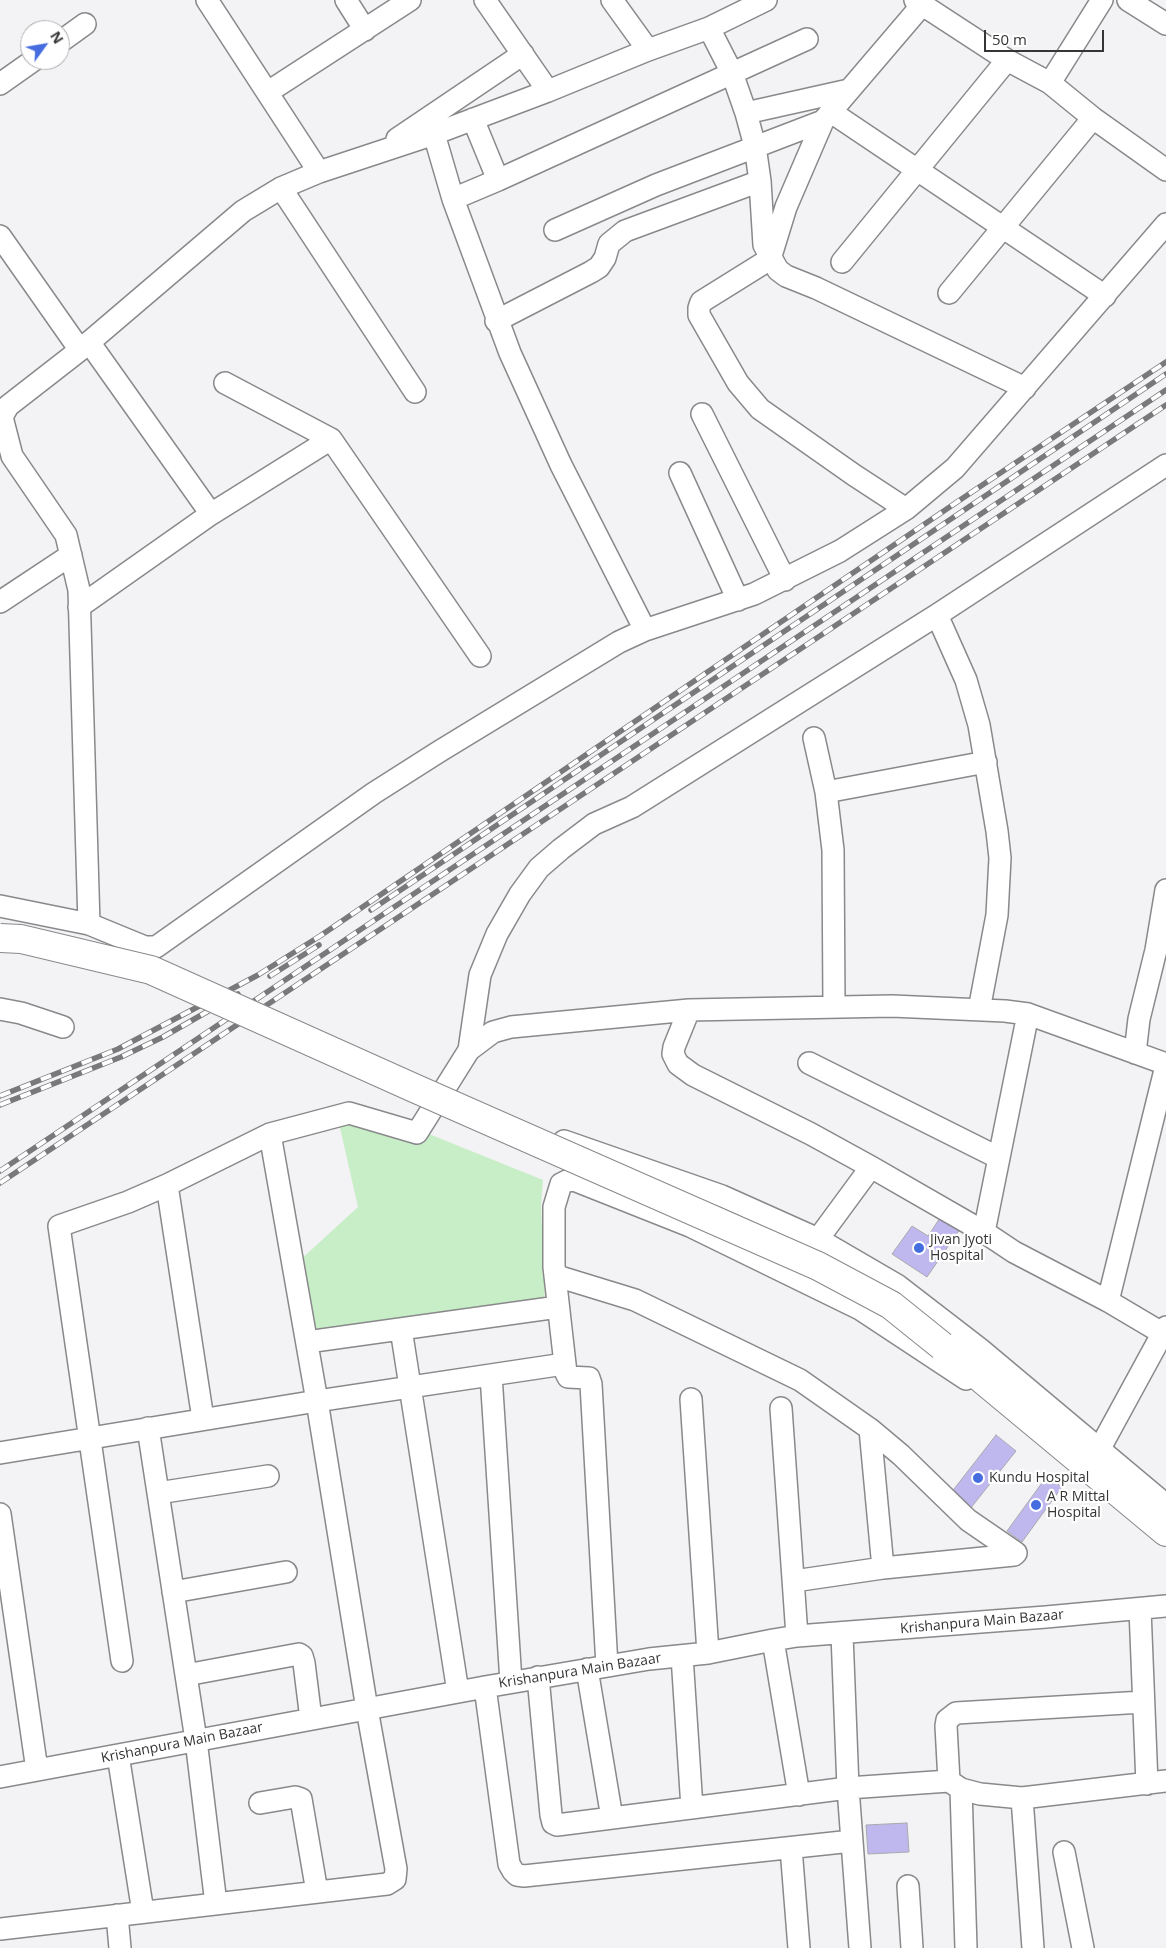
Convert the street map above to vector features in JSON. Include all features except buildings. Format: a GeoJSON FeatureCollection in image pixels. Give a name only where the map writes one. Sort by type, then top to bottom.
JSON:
{"type":"FeatureCollection","features":[{"type":"Feature","properties":{"kind":"main road"},"geometry":{"type":"LineString","coordinates":[[0,938],[21,939],[151,970],[818,1266],[891,1305],[1014,1406],[1165,1522]]}},
{"type":"Feature","properties":{"kind":"street"},"geometry":{"type":"LineString","coordinates":[[206,0],[319,172]]}},
{"type":"Feature","properties":{"kind":"street"},"geometry":{"type":"LineString","coordinates":[[346,0],[365,30]]}},
{"type":"Feature","properties":{"kind":"street"},"geometry":{"type":"LineString","coordinates":[[268,92],[410,0]]}},
{"type":"Feature","properties":{"kind":"street"},"geometry":{"type":"LineString","coordinates":[[486,0],[548,91]]}},
{"type":"Feature","properties":{"kind":"street"},"geometry":{"type":"LineString","coordinates":[[612,0],[648,50]]}},
{"type":"Feature","properties":{"kind":"street"},"geometry":{"type":"LineString","coordinates":[[89,924],[79,590],[66,535],[6,460],[2,416],[8,406],[85,346],[243,211],[281,188],[319,172],[434,134],[548,91],[648,50],[709,28],[766,0]]}},
{"type":"Feature","properties":{"kind":"street"},"geometry":{"type":"LineString","coordinates":[[1050,83],[1102,0]]}},
{"type":"Feature","properties":{"kind":"street"},"geometry":{"type":"LineString","coordinates":[[1128,0],[1166,24]]}},
{"type":"Feature","properties":{"kind":"street"},"geometry":{"type":"LineString","coordinates":[[906,509],[760,409],[738,383],[699,315],[698,308],[702,302],[770,259],[786,207],[827,116],[918,3],[1008,60],[1050,83],[1093,118],[1166,170]]}},
{"type":"Feature","properties":{"kind":"street"},"geometry":{"type":"LineString","coordinates":[[70,35],[85,24]]}},
{"type":"Feature","properties":{"kind":"street"},"geometry":{"type":"LineString","coordinates":[[709,28],[732,73],[746,113],[755,146],[760,181],[764,245],[770,259],[778,270],[786,276],[816,288],[1025,388]]}},
{"type":"Feature","properties":{"kind":"street"},"geometry":{"type":"LineString","coordinates":[[453,199],[807,39]]}},
{"type":"Feature","properties":{"kind":"street"},"geometry":{"type":"LineString","coordinates":[[376,153],[523,54]]}},
{"type":"Feature","properties":{"kind":"street"},"geometry":{"type":"LineString","coordinates":[[842,262],[1008,60]]}},
{"type":"Feature","properties":{"kind":"street"},"geometry":{"type":"LineString","coordinates":[[0,84],[20,70]]}},
{"type":"Feature","properties":{"kind":"street"},"geometry":{"type":"LineString","coordinates":[[746,113],[849,90]]}},
{"type":"Feature","properties":{"kind":"street"},"geometry":{"type":"LineString","coordinates":[[827,116],[917,170],[1105,296]]}},
{"type":"Feature","properties":{"kind":"street"},"geometry":{"type":"LineString","coordinates":[[555,230],[656,185],[827,116]]}},
{"type":"Feature","properties":{"kind":"street"},"geometry":{"type":"LineString","coordinates":[[949,293],[1093,118]]}},
{"type":"Feature","properties":{"kind":"street"},"geometry":{"type":"LineString","coordinates":[[473,119],[498,180]]}},
{"type":"Feature","properties":{"kind":"street"},"geometry":{"type":"LineString","coordinates":[[434,134],[453,199],[496,321],[561,465],[645,630]]}},
{"type":"Feature","properties":{"kind":"street"},"geometry":{"type":"LineString","coordinates":[[496,321],[592,272],[599,267],[605,258],[609,244],[625,231],[760,181]]}},
{"type":"Feature","properties":{"kind":"street"},"geometry":{"type":"LineString","coordinates":[[281,188],[416,392]]}},
{"type":"Feature","properties":{"kind":"street"},"geometry":{"type":"LineString","coordinates":[[0,906],[89,924],[145,947],[156,947],[390,783],[619,642],[645,630],[738,600],[785,580],[840,551],[906,509],[954,468],[1166,224]]}},
{"type":"Feature","properties":{"kind":"street"},"geometry":{"type":"LineString","coordinates":[[0,236],[211,514]]}},
{"type":"Feature","properties":{"kind":"street"},"geometry":{"type":"LineString","coordinates":[[225,383],[331,440],[480,656]]}},
{"type":"Feature","properties":{"kind":"street"},"geometry":{"type":"LineString","coordinates":[[702,414],[785,580]]}},
{"type":"Feature","properties":{"kind":"street"},"geometry":{"type":"LineString","coordinates":[[79,607],[211,514],[331,440]]}},
{"type":"Feature","properties":{"kind":"street"},"geometry":{"type":"LineString","coordinates":[[469,1050],[477,988],[485,962],[497,934],[520,894],[539,868],[594,824],[632,807],[937,615],[1166,466]]}},
{"type":"Feature","properties":{"kind":"street"},"geometry":{"type":"LineString","coordinates":[[680,474],[738,600]]}},
{"type":"Feature","properties":{"kind":"street"},"geometry":{"type":"LineString","coordinates":[[0,602],[71,555]]}},
{"type":"Feature","properties":{"kind":"street"},"geometry":{"type":"LineString","coordinates":[[937,615],[966,680],[979,725],[1000,858],[997,915],[978,1010]]}},
{"type":"Feature","properties":{"kind":"street"},"geometry":{"type":"LineString","coordinates":[[814,738],[826,792],[834,877],[834,1006]]}},
{"type":"Feature","properties":{"kind":"street"},"geometry":{"type":"LineString","coordinates":[[826,792],[986,762]]}},
{"type":"Feature","properties":{"kind":"street"},"geometry":{"type":"LineString","coordinates":[[1135,1053],[1139,1018],[1156,950],[1166,890]]}},
{"type":"Feature","properties":{"kind":"street"},"geometry":{"type":"LineString","coordinates":[[122,1661],[60,1226],[128,1202],[167,1185],[270,1134],[349,1113],[417,1133],[469,1050],[493,1032],[510,1027],[689,1010],[892,1006],[978,1010],[1028,1014],[1166,1065],[1108,1301]]}},
{"type":"Feature","properties":{"kind":"street"},"geometry":{"type":"LineString","coordinates":[[0,1009],[21,1013],[63,1027]]}},
{"type":"Feature","properties":{"kind":"street"},"geometry":{"type":"LineString","coordinates":[[689,1010],[673,1054],[678,1064],[693,1075],[871,1166],[984,1232],[1014,1252],[1164,1330],[1099,1450]]}},
{"type":"Feature","properties":{"kind":"street"},"geometry":{"type":"LineString","coordinates":[[984,1232],[1028,1014]]}},
{"type":"Feature","properties":{"kind":"street"},"geometry":{"type":"LineString","coordinates":[[810,1063],[1000,1158]]}},
{"type":"Feature","properties":{"kind":"street"},"geometry":{"type":"LineString","coordinates":[[443,1092],[563,1141],[722,1196],[818,1239],[897,1285],[980,1349],[1099,1450],[1165,1522]]}},
{"type":"Feature","properties":{"kind":"street"},"geometry":{"type":"LineString","coordinates":[[0,1928],[387,1884],[395,1879],[396,1869],[270,1134]]}},
{"type":"Feature","properties":{"kind":"street"},"geometry":{"type":"LineString","coordinates":[[818,1239],[871,1166]]}},
{"type":"Feature","properties":{"kind":"street"},"geometry":{"type":"LineString","coordinates":[[612,1818],[597,1668],[592,1384],[591,1380],[585,1377],[568,1377],[564,1364],[554,1267],[554,1206],[561,1184],[574,1180],[690,1226],[860,1309],[958,1375],[1014,1406]]}},
{"type":"Feature","properties":{"kind":"street"},"geometry":{"type":"LineString","coordinates":[[167,1185],[203,1419]]}},
{"type":"Feature","properties":{"kind":"street"},"geometry":{"type":"LineString","coordinates":[[554,1267],[560,1277],[635,1300],[800,1380],[870,1429],[901,1454],[968,1520],[1016,1553],[1014,1555],[883,1568],[794,1581]]}},
{"type":"Feature","properties":{"kind":"street"},"geometry":{"type":"LineString","coordinates":[[307,1342],[558,1307]]}},
{"type":"Feature","properties":{"kind":"street"},"geometry":{"type":"LineString","coordinates":[[402,1329],[458,1692]]}},
{"type":"Feature","properties":{"kind":"street"},"geometry":{"type":"LineString","coordinates":[[0,1453],[317,1401],[564,1364]]}},
{"type":"Feature","properties":{"kind":"street"},"geometry":{"type":"LineString","coordinates":[[491,1375],[511,1682]]}},
{"type":"Feature","properties":{"kind":"street"},"geometry":{"type":"LineString","coordinates":[[691,1399],[708,1653]]}},
{"type":"Feature","properties":{"kind":"street"},"geometry":{"type":"LineString","coordinates":[[781,1408],[797,1636]]}},
{"type":"Feature","properties":{"kind":"street"},"geometry":{"type":"LineString","coordinates":[[148,1428],[196,1740],[216,1904]]}},
{"type":"Feature","properties":{"kind":"street"},"geometry":{"type":"LineString","coordinates":[[870,1429],[883,1568]]}},
{"type":"Feature","properties":{"kind":"street"},"geometry":{"type":"LineString","coordinates":[[158,1493],[268,1476]]}},
{"type":"Feature","properties":{"kind":"street"},"geometry":{"type":"LineString","coordinates":[[0,1514],[37,1770]]}},
{"type":"Feature","properties":{"kind":"street"},"geometry":{"type":"LineString","coordinates":[[173,1592],[286,1572]]}},
{"type":"Feature","properties":{"kind":"street","name":"Krishanpura Main Bazaar"},"geometry":{"type":"LineString","coordinates":[[0,1777],[538,1677],[649,1659],[708,1653],[797,1636],[842,1634],[1166,1606]]}},
{"type":"Feature","properties":{"kind":"street"},"geometry":{"type":"LineString","coordinates":[[538,1677],[551,1815],[554,1823],[557,1825],[848,1788],[955,1785],[980,1794],[1022,1798],[1157,1783],[1144,1702],[1140,1609]]}},
{"type":"Feature","properties":{"kind":"street"},"geometry":{"type":"LineString","coordinates":[[842,1634],[848,1788],[860,1948]]}},
{"type":"Feature","properties":{"kind":"street"},"geometry":{"type":"LineString","coordinates":[[772,1640],[799,1795]]}},
{"type":"Feature","properties":{"kind":"street"},"geometry":{"type":"LineString","coordinates":[[186,1675],[298,1654],[302,1656],[304,1663],[311,1719]]}},
{"type":"Feature","properties":{"kind":"street"},"geometry":{"type":"LineString","coordinates":[[682,1656],[692,1808]]}},
{"type":"Feature","properties":{"kind":"street"},"geometry":{"type":"LineString","coordinates":[[485,1687],[509,1864],[518,1874],[524,1876],[852,1841]]}},
{"type":"Feature","properties":{"kind":"street"},"geometry":{"type":"LineString","coordinates":[[966,1948],[955,1785],[946,1726],[947,1720],[956,1714],[1144,1702]]}},
{"type":"Feature","properties":{"kind":"street"},"geometry":{"type":"LineString","coordinates":[[118,1755],[142,1912]]}},
{"type":"Feature","properties":{"kind":"street"},"geometry":{"type":"LineString","coordinates":[[260,1803],[296,1797],[301,1798],[317,1892]]}},
{"type":"Feature","properties":{"kind":"street"},"geometry":{"type":"LineString","coordinates":[[1022,1798],[1033,1948]]}},
{"type":"Feature","properties":{"kind":"street"},"geometry":{"type":"LineString","coordinates":[[791,1848],[799,1948]]}},
{"type":"Feature","properties":{"kind":"street"},"geometry":{"type":"LineString","coordinates":[[1064,1852],[1083,1948]]}},
{"type":"Feature","properties":{"kind":"street"},"geometry":{"type":"LineString","coordinates":[[908,1886],[912,1948]]}},
{"type":"Feature","properties":{"kind":"street"},"geometry":{"type":"LineString","coordinates":[[117,1915],[120,1948]]}},
{"type":"Feature","properties":{"kind":"green space"},"geometry":{"type":"Polygon","coordinates":[[[367,1109],[543,1180],[541,1205],[545,1303],[309,1332],[298,1262],[358,1207],[338,1119],[367,1109]]]}},
{"type":"Feature","properties":{"kind":"railway"},"geometry":{"type":"LineString","coordinates":[[0,1096],[118,1049],[258,975],[320,936],[1166,362]]}},
{"type":"Feature","properties":{"kind":"railway"},"geometry":{"type":"LineString","coordinates":[[371,910],[1166,374]]}},
{"type":"Feature","properties":{"kind":"railway"},"geometry":{"type":"LineString","coordinates":[[0,1171],[1166,390]]}},
{"type":"Feature","properties":{"kind":"railway"},"geometry":{"type":"LineString","coordinates":[[0,1183],[1166,405]]}},
{"type":"Feature","properties":{"kind":"railway"},"geometry":{"type":"LineString","coordinates":[[270,976],[319,945]]}},
{"type":"Feature","properties":{"kind":"railway"},"geometry":{"type":"LineString","coordinates":[[0,1105],[121,1057],[163,1037],[238,994]]}},
{"type":"Feature","properties":{"kind":"place","name":"Jivan Jyoti Hospital"},"geometry":{"type":"Point","coordinates":[919,1248]}},
{"type":"Feature","properties":{"kind":"place","name":"Kundu Hospital"},"geometry":{"type":"Point","coordinates":[978,1478]}},
{"type":"Feature","properties":{"kind":"place","name":"A R Mittal Hospital"},"geometry":{"type":"Point","coordinates":[1036,1505]}}]}
